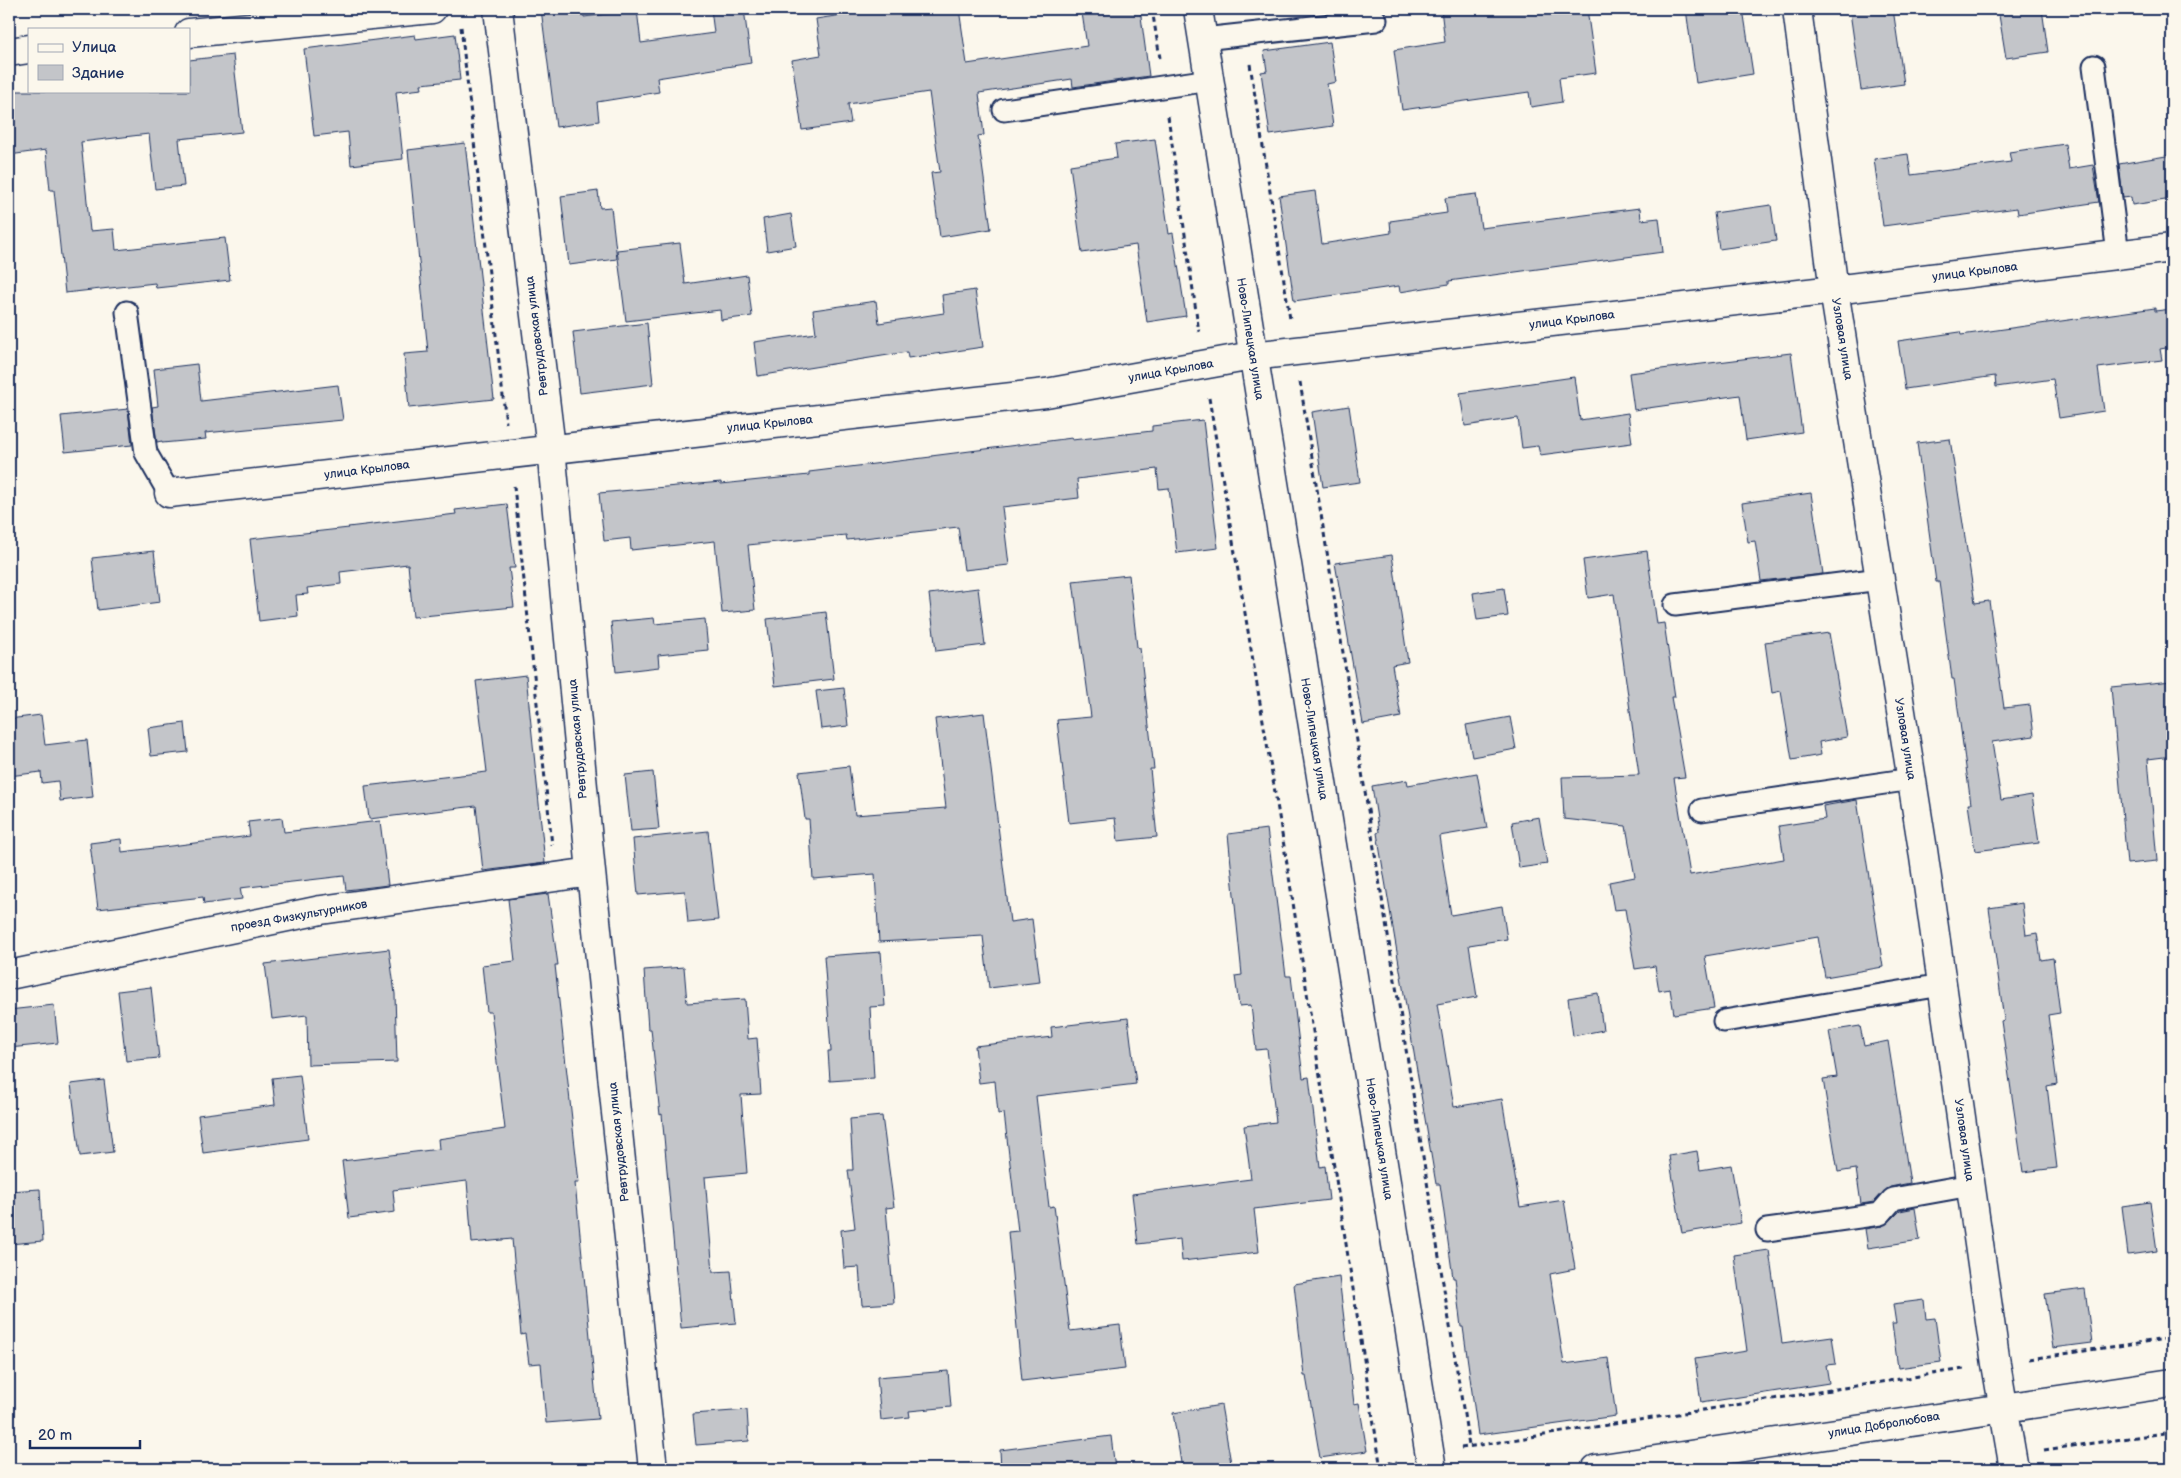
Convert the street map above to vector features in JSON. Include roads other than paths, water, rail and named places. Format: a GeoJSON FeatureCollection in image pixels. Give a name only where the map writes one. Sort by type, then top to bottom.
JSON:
{"type":"FeatureCollection","features":[{"type":"Feature","properties":{"kind":"street"},"geometry":{"type":"LineString","coordinates":[[190,32],[432,9]]}},
{"type":"Feature","properties":{"kind":"street","name":"Ревтрудовская улица"},"geometry":{"type":"LineString","coordinates":[[498,9],[551,448],[591,872],[653,1469]]}},
{"type":"Feature","properties":{"kind":"street","name":"Ново-Липецкая улица"},"geometry":{"type":"LineString","coordinates":[[1198,9],[1252,356],[1431,1463]]}},
{"type":"Feature","properties":{"kind":"street","name":"Узловая улица"},"geometry":{"type":"LineString","coordinates":[[1797,9],[1834,290],[1912,779],[1996,1364],[2012,1462]]}},
{"type":"Feature","properties":{"kind":"street"},"geometry":{"type":"LineString","coordinates":[[9,52],[28,49]]}},
{"type":"Feature","properties":{"kind":"street","name":"улица Крылова"},"geometry":{"type":"LineString","coordinates":[[170,493],[1046,393],[1252,356],[1834,290],[2172,248]]}},
{"type":"Feature","properties":{"kind":"street","name":"проезд Физкультурников"},"geometry":{"type":"LineString","coordinates":[[9,974],[321,910],[591,872]]}},
{"type":"Feature","properties":{"kind":"street","name":"улица Добролюбова"},"geometry":{"type":"LineString","coordinates":[[1596,1469],[2172,1383]]}},
{"type":"Feature","properties":{"kind":"lane"},"geometry":{"type":"LineString","coordinates":[[1203,39],[1376,20]]}},
{"type":"Feature","properties":{"kind":"lane"},"geometry":{"type":"LineString","coordinates":[[2094,66],[2118,254]]}},
{"type":"Feature","properties":{"kind":"lane"},"geometry":{"type":"LineString","coordinates":[[1004,110],[1210,80]]}},
{"type":"Feature","properties":{"kind":"lane"},"geometry":{"type":"LineString","coordinates":[[127,312],[146,453],[170,493]]}},
{"type":"Feature","properties":{"kind":"lane"},"geometry":{"type":"LineString","coordinates":[[1675,605],[1880,580]]}},
{"type":"Feature","properties":{"kind":"lane"},"geometry":{"type":"LineString","coordinates":[[1702,810],[1912,779]]}},
{"type":"Feature","properties":{"kind":"lane"},"geometry":{"type":"LineString","coordinates":[[1724,1021],[1942,984]]}},
{"type":"Feature","properties":{"kind":"lane"},"geometry":{"type":"LineString","coordinates":[[1767,1230],[1880,1214],[1893,1199],[1971,1185]]}}]}
